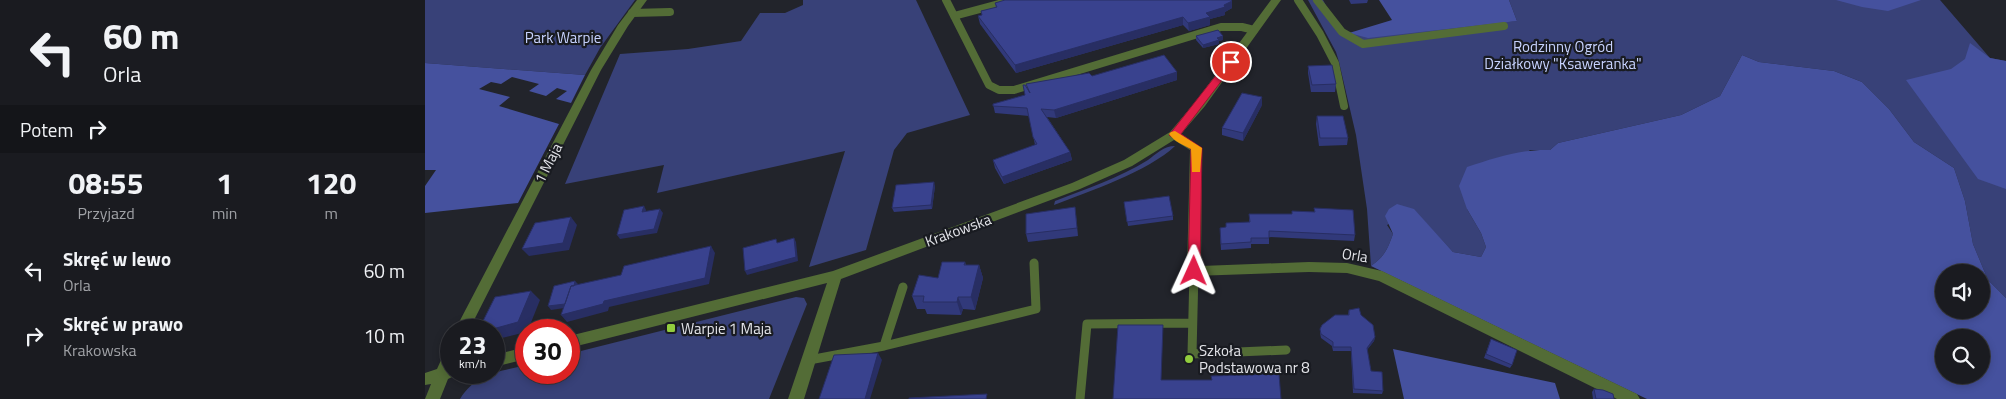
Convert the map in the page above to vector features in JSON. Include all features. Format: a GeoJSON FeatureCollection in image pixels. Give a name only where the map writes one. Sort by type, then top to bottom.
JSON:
{"type":"FeatureCollection","features":[{"type":"Feature","properties":{"kind":"street","name":"1 Maja"},"geometry":{"type":"LineString","coordinates":[[468,319],[596,70],[616,36],[642,0]]}},
{"type":"Feature","properties":{"kind":"street","name":"Krakowska"},"geometry":{"type":"LineString","coordinates":[[580,339],[835,276],[1076,186],[1128,163],[1174,135],[1201,103],[1276,0]]}},
{"type":"Feature","properties":{"kind":"street"},"geometry":{"type":"LineString","coordinates":[[1174,135],[1196,148],[1194,271]]}},
{"type":"Feature","properties":{"kind":"street","name":"Orla"},"geometry":{"type":"LineString","coordinates":[[1194,271],[1309,267],[1347,268],[1382,276],[1632,399]]}},
{"type":"Feature","properties":{"kind":"street"},"geometry":{"type":"LineString","coordinates":[[796,399],[835,276]]}},
{"type":"Feature","properties":{"kind":"street"},"geometry":{"type":"LineString","coordinates":[[425,379],[440,374]]}},
{"type":"Feature","properties":{"kind":"street"},"geometry":{"type":"LineString","coordinates":[[432,399],[440,384]]}},
{"type":"Feature","properties":{"kind":"lane"},"geometry":{"type":"LineString","coordinates":[[946,0],[989,85],[999,90],[1014,90],[1221,27],[1241,26],[1254,30]]}},
{"type":"Feature","properties":{"kind":"lane"},"geometry":{"type":"LineString","coordinates":[[954,16],[1014,0]]}},
{"type":"Feature","properties":{"kind":"lane"},"geometry":{"type":"LineString","coordinates":[[1298,0],[1321,34],[1335,63],[1344,106]]}},
{"type":"Feature","properties":{"kind":"lane"},"geometry":{"type":"LineString","coordinates":[[1317,0],[1341,32],[1355,42],[1363,44],[1504,26]]}},
{"type":"Feature","properties":{"kind":"lane"},"geometry":{"type":"LineString","coordinates":[[632,13],[670,12]]}},
{"type":"Feature","properties":{"kind":"lane"},"geometry":{"type":"LineString","coordinates":[[809,360],[884,346],[1036,309],[1034,263]]}},
{"type":"Feature","properties":{"kind":"lane"},"geometry":{"type":"LineString","coordinates":[[1194,271],[1192,354],[1286,350]]}},
{"type":"Feature","properties":{"kind":"lane"},"geometry":{"type":"LineString","coordinates":[[884,346],[903,287]]}},
{"type":"Feature","properties":{"kind":"lane"},"geometry":{"type":"LineString","coordinates":[[1080,399],[1087,324],[1192,324]]}},
{"type":"Feature","properties":{"kind":"green space","name":"Park Warpie"},"geometry":{"type":"Polygon","coordinates":[[[425,0],[635,0],[600,48],[585,75],[425,63],[425,0]]]}},
{"type":"Feature","properties":{"kind":"green space"},"geometry":{"type":"Polygon","coordinates":[[[803,0],[916,0],[970,115],[907,133],[894,150],[866,250],[809,267],[845,151],[657,193],[664,165],[565,184],[620,54],[688,49],[741,41],[760,13],[785,13],[803,5],[803,0]]]}},
{"type":"Feature","properties":{"kind":"green space","name":"Rodzinny Ogród Działkowy \"Ksaweranka\""},"geometry":{"type":"Polygon","coordinates":[[[1308,0],[1323,0],[1335,23],[1349,33],[1517,21],[1509,0],[1940,0],[1990,58],[2006,61],[2006,298],[1990,282],[1990,264],[1981,264],[1973,244],[1965,201],[1954,168],[1914,142],[1889,109],[1862,82],[1834,71],[1759,62],[1742,55],[1720,96],[1681,115],[1558,143],[1550,150],[1530,150],[1467,209],[1481,233],[1486,247],[1481,257],[1453,252],[1414,210],[1387,225],[1393,234],[1391,240],[1383,256],[1371,266],[1367,209],[1356,135],[1336,52],[1308,0]]]}},
{"type":"Feature","properties":{"kind":"green space"},"geometry":{"type":"Polygon","coordinates":[[[1175,146],[1150,164],[1134,172],[1054,205],[1055,201],[1114,178],[1164,149],[1175,146]]]}},
{"type":"Feature","properties":{"kind":"green space"},"geometry":{"type":"Polygon","coordinates":[[[796,297],[804,298],[807,304],[769,399],[460,399],[473,384],[505,384],[505,370],[515,368],[515,384],[580,384],[580,351],[796,297]]]}},
{"type":"Feature","properties":{"kind":"shaded area"},"geometry":{"type":"Polygon","coordinates":[[[1379,0],[1509,0],[1517,21],[1368,38],[1349,33],[1392,20],[1379,0]]]}},
{"type":"Feature","properties":{"kind":"shaded area"},"geometry":{"type":"Polygon","coordinates":[[[1836,0],[1921,0],[1888,11],[1836,0]]]}},
{"type":"Feature","properties":{"kind":"shaded area"},"geometry":{"type":"Polygon","coordinates":[[[1970,43],[1990,58],[2006,61],[2006,189],[1978,179],[1906,80],[1951,69],[1965,59],[1970,43]]]}},
{"type":"Feature","properties":{"kind":"shaded area"},"geometry":{"type":"Polygon","coordinates":[[[1742,55],[1759,62],[1834,71],[1862,82],[1889,109],[1914,142],[1954,168],[1965,201],[1973,244],[1981,264],[1935,264],[1935,319],[1990,319],[1990,282],[2006,298],[2006,399],[1647,399],[1371,266],[1383,256],[1389,244],[1393,234],[1385,216],[1389,209],[1397,204],[1414,209],[1453,252],[1481,257],[1486,247],[1481,233],[1467,209],[1459,186],[1467,167],[1498,157],[1550,150],[1558,143],[1681,115],[1720,96],[1742,55]]]}},
{"type":"Feature","properties":{"kind":"shaded area"},"geometry":{"type":"Polygon","coordinates":[[[425,63],[585,75],[571,103],[556,99],[567,91],[557,88],[546,96],[529,91],[539,84],[512,77],[501,84],[491,82],[479,89],[510,97],[499,106],[559,124],[518,203],[425,213],[425,186],[436,170],[425,170],[425,63]]]}},
{"type":"Feature","properties":{"kind":"shaded area"},"geometry":{"type":"Polygon","coordinates":[[[1393,349],[1555,383],[1560,399],[1404,399],[1393,349]]]}},
{"type":"Feature","properties":{"kind":"building"},"geometry":{"type":"Polygon","coordinates":[[[1005,0],[1232,1],[1224,5],[1225,7],[1206,13],[1210,17],[1188,23],[1183,17],[1015,65],[978,16],[982,15],[981,11],[997,7],[995,3],[1005,0]]]}},
{"type":"Feature","properties":{"kind":"building"},"geometry":{"type":"Polygon","coordinates":[[[1218,30],[1223,36],[1217,38],[1219,40],[1203,45],[1196,36],[1218,30]]]}},
{"type":"Feature","properties":{"kind":"building"},"geometry":{"type":"Polygon","coordinates":[[[1164,55],[1177,72],[1054,110],[1041,109],[1070,152],[1002,177],[993,160],[1037,144],[1033,137],[1027,108],[993,106],[993,104],[1025,95],[1023,85],[1025,85],[1030,93],[1026,84],[1089,73],[1092,76],[1164,55]]]}},
{"type":"Feature","properties":{"kind":"building"},"geometry":{"type":"Polygon","coordinates":[[[1332,65],[1336,84],[1312,85],[1308,66],[1332,65]]]}},
{"type":"Feature","properties":{"kind":"building"},"geometry":{"type":"Polygon","coordinates":[[[1242,93],[1262,97],[1243,133],[1222,128],[1242,93]]]}},
{"type":"Feature","properties":{"kind":"building"},"geometry":{"type":"Polygon","coordinates":[[[1317,116],[1343,116],[1348,138],[1320,138],[1317,116]]]}},
{"type":"Feature","properties":{"kind":"building"},"geometry":{"type":"Polygon","coordinates":[[[934,182],[931,205],[892,208],[896,185],[934,182]]]}},
{"type":"Feature","properties":{"kind":"building"},"geometry":{"type":"Polygon","coordinates":[[[1169,196],[1173,216],[1127,222],[1124,202],[1169,196]]]}},
{"type":"Feature","properties":{"kind":"building"},"geometry":{"type":"Polygon","coordinates":[[[644,206],[642,212],[660,209],[654,229],[617,235],[624,210],[644,206]]]}},
{"type":"Feature","properties":{"kind":"building"},"geometry":{"type":"Polygon","coordinates":[[[1075,207],[1077,228],[1026,234],[1026,214],[1075,207]]]}},
{"type":"Feature","properties":{"kind":"building"},"geometry":{"type":"Polygon","coordinates":[[[1314,208],[1353,210],[1355,235],[1269,231],[1269,238],[1251,238],[1251,242],[1221,244],[1220,228],[1226,227],[1226,223],[1250,222],[1249,214],[1292,214],[1292,211],[1315,212],[1314,208]]]}},
{"type":"Feature","properties":{"kind":"building"},"geometry":{"type":"Polygon","coordinates":[[[571,217],[563,243],[522,249],[535,223],[571,217]]]}},
{"type":"Feature","properties":{"kind":"building"},"geometry":{"type":"Polygon","coordinates":[[[794,238],[796,257],[745,271],[743,248],[776,239],[777,243],[794,238]]]}},
{"type":"Feature","properties":{"kind":"building"},"geometry":{"type":"Polygon","coordinates":[[[711,246],[705,278],[604,301],[603,304],[561,315],[571,286],[621,275],[624,266],[711,246]]]}},
{"type":"Feature","properties":{"kind":"building"},"geometry":{"type":"Polygon","coordinates":[[[942,262],[965,262],[964,265],[979,265],[971,297],[958,297],[957,302],[923,302],[924,296],[912,296],[919,275],[938,278],[942,262]]]}},
{"type":"Feature","properties":{"kind":"building"},"geometry":{"type":"Polygon","coordinates":[[[575,281],[574,286],[571,286],[565,304],[548,306],[554,286],[575,281]]]}},
{"type":"Feature","properties":{"kind":"building"},"geometry":{"type":"Polygon","coordinates":[[[531,291],[519,319],[515,319],[515,323],[505,326],[505,319],[484,319],[495,297],[531,291]]]}},
{"type":"Feature","properties":{"kind":"building"},"geometry":{"type":"Polygon","coordinates":[[[1359,308],[1361,315],[1373,325],[1375,337],[1367,348],[1371,371],[1382,372],[1383,391],[1354,389],[1351,347],[1333,347],[1333,342],[1321,334],[1320,329],[1322,325],[1335,315],[1349,315],[1349,310],[1359,308]]]}},
{"type":"Feature","properties":{"kind":"building"},"geometry":{"type":"Polygon","coordinates":[[[1118,325],[1163,325],[1161,380],[1212,380],[1211,376],[1279,374],[1281,399],[1113,399],[1118,325]]]}},
{"type":"Feature","properties":{"kind":"building"},"geometry":{"type":"Polygon","coordinates":[[[1491,339],[1517,350],[1512,365],[1486,354],[1491,339]]]}},
{"type":"Feature","properties":{"kind":"building"},"geometry":{"type":"Polygon","coordinates":[[[878,353],[865,399],[819,399],[834,355],[878,353]]]}},
{"type":"Feature","properties":{"kind":"building"},"geometry":{"type":"Polygon","coordinates":[[[1594,389],[1613,394],[1614,399],[1596,399],[1594,389]]]}},
{"type":"Feature","properties":{"kind":"building"},"geometry":{"type":"Polygon","coordinates":[[[987,394],[986,399],[909,399],[909,398],[987,394]]]}},
{"type":"Feature","properties":{"kind":"slow traffic"},"geometry":{"type":"LineString","coordinates":[[1175,134],[1196,148],[1196,169]]}},
{"type":"Feature","properties":{"kind":"place","name":"Warpie 1 Maja"},"geometry":{"type":"Point","coordinates":[671,328]}},
{"type":"Feature","properties":{"kind":"place","name":"Szkoła Podstawowa nr 8"},"geometry":{"type":"Point","coordinates":[1189,359]}},
{"type":"Feature","properties":{"kind":"route"},"geometry":{"type":"LineString","coordinates":[[1194,271],[1196,148],[1174,135],[1201,103],[1231,62]]}}]}
